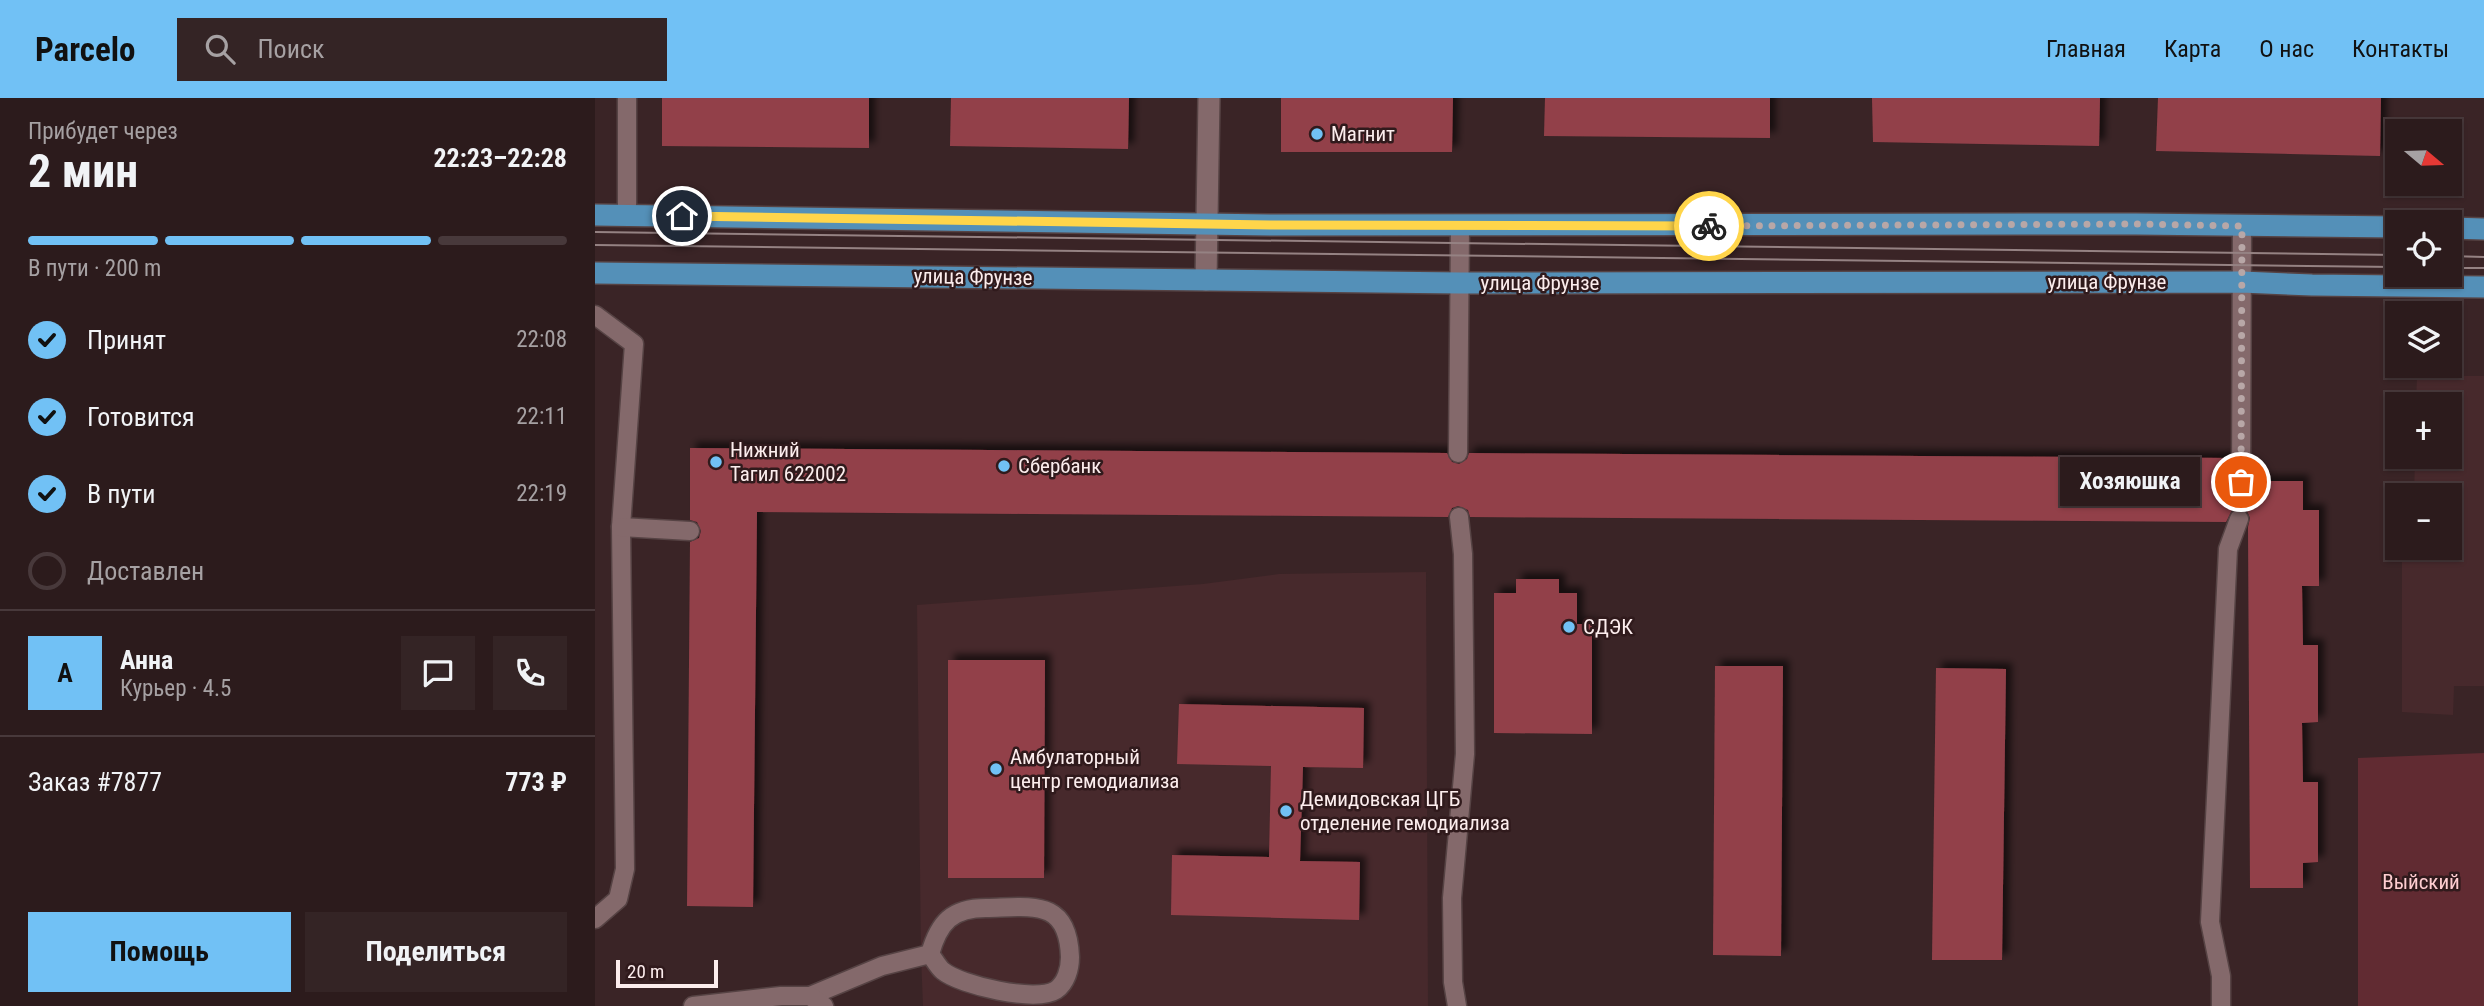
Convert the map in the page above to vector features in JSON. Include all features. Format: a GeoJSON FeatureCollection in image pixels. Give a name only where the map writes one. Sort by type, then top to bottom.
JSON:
{"type":"FeatureCollection","features":[{"type":"Feature","properties":{"kind":"main road"},"geometry":{"type":"LineString","coordinates":[[595,215],[1460,226],[2136,224],[2385,227]]}},
{"type":"Feature","properties":{"kind":"main road"},"geometry":{"type":"LineString","coordinates":[[2462,228],[2484,229]]}},
{"type":"Feature","properties":{"kind":"main road","name":"улица Фрунзе"},"geometry":{"type":"LineString","coordinates":[[595,272],[1460,283],[2242,282],[2484,287]]}},
{"type":"Feature","properties":{"kind":"street"},"geometry":{"type":"LineString","coordinates":[[1206,280],[1209,98]]}},
{"type":"Feature","properties":{"kind":"lane"},"geometry":{"type":"LineString","coordinates":[[627,98],[627,216]]}},
{"type":"Feature","properties":{"kind":"lane"},"geometry":{"type":"LineString","coordinates":[[1458,453],[1460,226]]}},
{"type":"Feature","properties":{"kind":"lane"},"geometry":{"type":"LineString","coordinates":[[2241,482],[2242,226]]}},
{"type":"Feature","properties":{"kind":"lane"},"geometry":{"type":"LineString","coordinates":[[595,315],[634,344],[621,527],[625,869],[618,899],[595,919]]}},
{"type":"Feature","properties":{"kind":"lane"},"geometry":{"type":"LineString","coordinates":[[1457,1006],[1453,982],[1452,898],[1465,754],[1463,554],[1459,517]]}},
{"type":"Feature","properties":{"kind":"lane"},"geometry":{"type":"LineString","coordinates":[[2221,1006],[2221,976],[2210,922],[2228,549],[2239,519]]}},
{"type":"Feature","properties":{"kind":"lane"},"geometry":{"type":"LineString","coordinates":[[621,527],[690,531]]}},
{"type":"Feature","properties":{"kind":"lane"},"geometry":{"type":"LineString","coordinates":[[1028,908],[1042,910],[1061,919],[1068,934],[1070,961],[1065,980],[1055,990],[1039,996],[1013,994],[957,978],[942,970],[930,954],[936,933],[951,917],[966,909],[1028,908]]}},
{"type":"Feature","properties":{"kind":"lane"},"geometry":{"type":"LineString","coordinates":[[693,1006],[781,996],[817,1001],[882,966],[930,954]]}},
{"type":"Feature","properties":{"kind":"shaded area"},"geometry":{"type":"Polygon","coordinates":[[[2484,376],[2484,686],[2454,686],[2453,715],[2402,712],[2402,560],[2462,560],[2462,483],[2414,483],[2415,469],[2462,469],[2462,392],[2416,392],[2417,378],[2484,376]]]}},
{"type":"Feature","properties":{"kind":"shaded area"},"geometry":{"type":"Polygon","coordinates":[[[1426,572],[1428,1006],[923,1006],[917,605],[1203,584],[1279,574],[1426,572]]]}},
{"type":"Feature","properties":{"kind":"green space","name":"Выйский"},"geometry":{"type":"Polygon","coordinates":[[[2484,753],[2484,1006],[2358,1006],[2358,758],[2484,753]]]}},
{"type":"Feature","properties":{"kind":"building"},"geometry":{"type":"Polygon","coordinates":[[[662,98],[869,98],[869,148],[662,146],[662,98]]]}},
{"type":"Feature","properties":{"kind":"building"},"geometry":{"type":"Polygon","coordinates":[[[951,98],[1129,98],[1128,149],[950,146],[951,98]]]}},
{"type":"Feature","properties":{"kind":"building"},"geometry":{"type":"Polygon","coordinates":[[[1281,98],[1453,98],[1452,152],[1281,152],[1281,98]]]}},
{"type":"Feature","properties":{"kind":"building"},"geometry":{"type":"Polygon","coordinates":[[[1545,98],[1770,98],[1770,138],[1544,136],[1545,98]]]}},
{"type":"Feature","properties":{"kind":"building"},"geometry":{"type":"Polygon","coordinates":[[[1872,98],[2100,98],[2099,146],[1873,142],[1872,98]]]}},
{"type":"Feature","properties":{"kind":"building"},"geometry":{"type":"Polygon","coordinates":[[[2158,98],[2381,98],[2380,156],[2156,151],[2158,98]]]}},
{"type":"Feature","properties":{"kind":"building"},"geometry":{"type":"Polygon","coordinates":[[[690,448],[1447,453],[1452,462],[1459,464],[1467,459],[1469,453],[2229,458],[2229,481],[2236,492],[2247,491],[2252,481],[2303,481],[2303,510],[2319,510],[2319,586],[2302,586],[2303,645],[2318,645],[2318,722],[2302,723],[2303,782],[2318,782],[2318,862],[2303,863],[2303,888],[2250,888],[2250,518],[2242,508],[2232,510],[2226,522],[1470,517],[1468,510],[1458,506],[1452,508],[1448,517],[757,512],[753,907],[687,906],[690,542],[699,538],[701,531],[697,522],[690,520],[690,448]]]}},
{"type":"Feature","properties":{"kind":"building"},"geometry":{"type":"Polygon","coordinates":[[[1516,579],[1559,579],[1559,593],[1577,593],[1577,624],[1592,624],[1592,734],[1494,733],[1494,593],[1516,593],[1516,579]]]}},
{"type":"Feature","properties":{"kind":"building","name":"Амбулаторный центр гемодиализа"},"geometry":{"type":"Polygon","coordinates":[[[948,660],[1045,660],[1044,878],[948,878],[948,660]]]}},
{"type":"Feature","properties":{"kind":"building"},"geometry":{"type":"Polygon","coordinates":[[[1715,666],[1783,666],[1781,956],[1713,955],[1715,666]]]}},
{"type":"Feature","properties":{"kind":"building"},"geometry":{"type":"Polygon","coordinates":[[[1936,668],[2006,669],[2002,960],[1932,960],[1936,668]]]}},
{"type":"Feature","properties":{"kind":"building","name":"Демидовская ЦГБ отделение гемодиализа"},"geometry":{"type":"Polygon","coordinates":[[[1179,704],[1364,708],[1363,768],[1303,767],[1300,861],[1360,862],[1359,920],[1171,915],[1172,855],[1269,857],[1271,766],[1177,764],[1179,704]]]}},
{"type":"Feature","properties":{"kind":"tram line"},"geometry":{"type":"LineString","coordinates":[[595,232],[2385,255]]}},
{"type":"Feature","properties":{"kind":"tram line"},"geometry":{"type":"LineString","coordinates":[[595,245],[2385,267]]}},
{"type":"Feature","properties":{"kind":"tram line"},"geometry":{"type":"LineString","coordinates":[[2462,256],[2484,257]]}},
{"type":"Feature","properties":{"kind":"tram line"},"geometry":{"type":"LineString","coordinates":[[2462,268],[2484,268]]}},
{"type":"Feature","properties":{"kind":"way so far"},"geometry":{"type":"LineString","coordinates":[[1709,226],[2242,226],[2241,482]]}},
{"type":"Feature","properties":{"kind":"place","name":"Магнит"},"geometry":{"type":"Point","coordinates":[1317,134]}},
{"type":"Feature","properties":{"kind":"place","name":"Нижний Тагил 622002"},"geometry":{"type":"Point","coordinates":[716,462]}},
{"type":"Feature","properties":{"kind":"place","name":"Сбербанк"},"geometry":{"type":"Point","coordinates":[1004,466]}},
{"type":"Feature","properties":{"kind":"place","name":"Хозяюшка"},"geometry":{"type":"Point","coordinates":[2241,482]}},
{"type":"Feature","properties":{"kind":"place","name":"СДЭК"},"geometry":{"type":"Point","coordinates":[1569,627]}},
{"type":"Feature","properties":{"kind":"place","name":"Амбулаторный центр гемодиализа"},"geometry":{"type":"Point","coordinates":[996,769]}},
{"type":"Feature","properties":{"kind":"place","name":"Демидовская ЦГБ отделение гемодиализа"},"geometry":{"type":"Point","coordinates":[1286,811]}},
{"type":"Feature","properties":{"kind":"route"},"geometry":{"type":"LineString","coordinates":[[682,216],[1270,225],[1709,226]]}}]}
